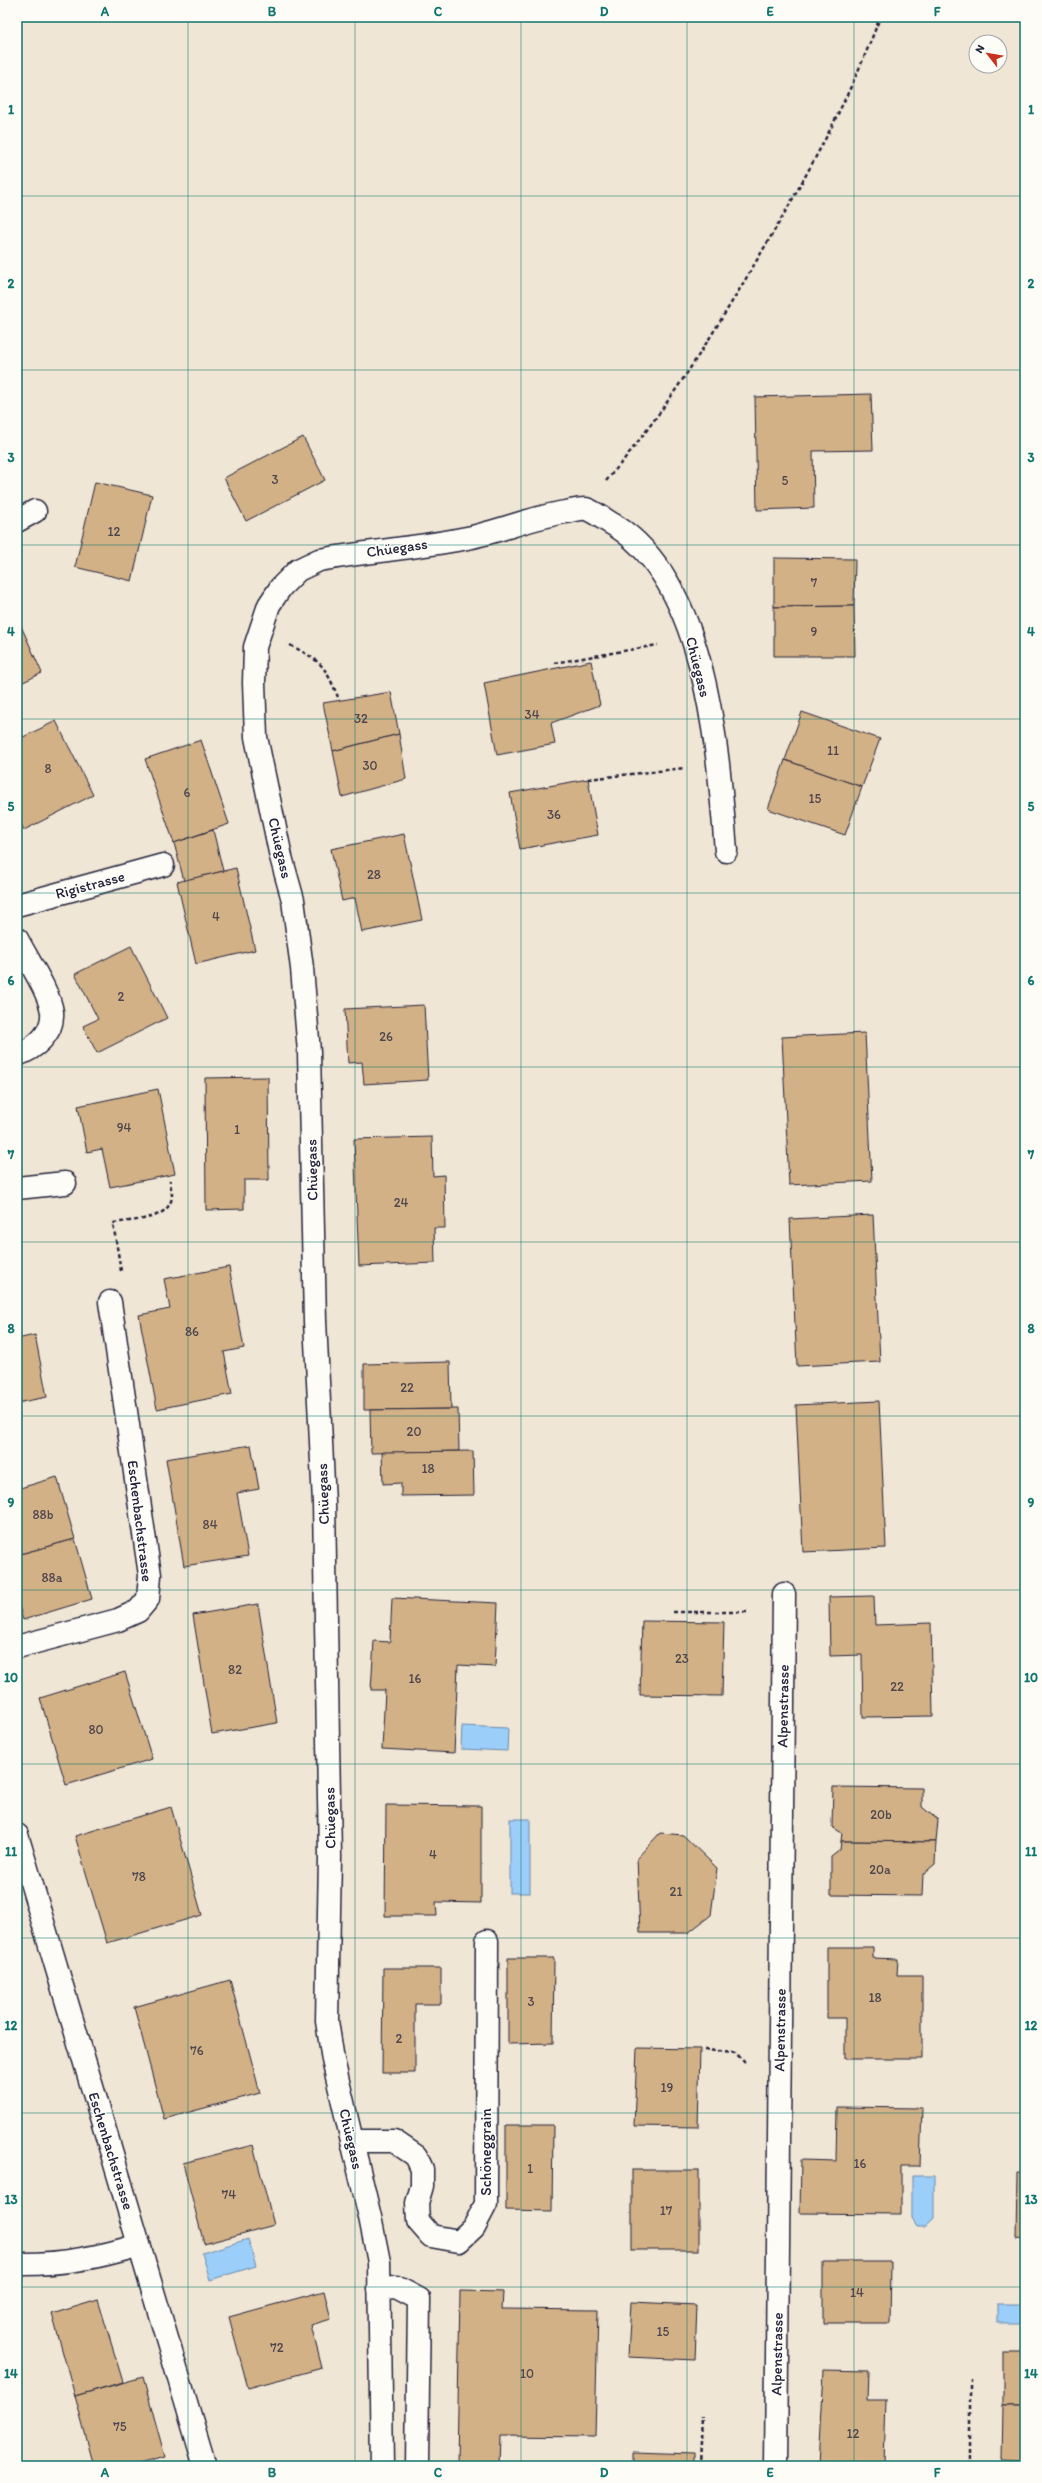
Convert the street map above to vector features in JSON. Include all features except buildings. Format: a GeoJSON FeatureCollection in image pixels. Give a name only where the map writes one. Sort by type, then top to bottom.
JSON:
{"type":"FeatureCollection","features":[{"type":"Feature","properties":{"kind":"street","name":"Chüegass"},"geometry":{"type":"LineString","coordinates":[[382,2466],[379,2262],[370,2216],[333,2060],[327,2021],[330,1857],[324,1502],[315,1320],[309,1052],[302,968],[293,900],[281,857],[256,737],[254,669],[255,647],[269,605],[281,587],[298,570],[319,560],[467,538],[538,516],[586,509],[622,529],[651,556],[672,590],[692,639],[704,685],[719,765],[726,850]]}},
{"type":"Feature","properties":{"kind":"street","name":"Rigistrasse"},"geometry":{"type":"LineString","coordinates":[[17,905],[164,866]]}},
{"type":"Feature","properties":{"kind":"street"},"geometry":{"type":"LineString","coordinates":[[17,939],[45,993],[52,1013],[50,1024],[41,1041],[30,1050],[17,1055]]}},
{"type":"Feature","properties":{"kind":"street"},"geometry":{"type":"LineString","coordinates":[[17,1188],[64,1183]]}},
{"type":"Feature","properties":{"kind":"street","name":"Eschenbachstrasse"},"geometry":{"type":"LineString","coordinates":[[17,1647],[118,1620],[138,1611],[148,1599],[150,1575],[110,1302]]}},
{"type":"Feature","properties":{"kind":"street","name":"Alpenstrasse"},"geometry":{"type":"LineString","coordinates":[[776,2466],[784,1594]]}},
{"type":"Feature","properties":{"kind":"street","name":"Eschenbachstrasse"},"geometry":{"type":"LineString","coordinates":[[17,1836],[205,2466]]}},
{"type":"Feature","properties":{"kind":"street","name":"Schöneggrain"},"geometry":{"type":"LineString","coordinates":[[352,2141],[394,2141],[416,2156],[422,2170],[422,2186],[417,2203],[418,2222],[431,2236],[459,2241],[474,2227],[486,2204],[487,1941]]}},
{"type":"Feature","properties":{"kind":"street"},"geometry":{"type":"LineString","coordinates":[[17,2264],[70,2262],[102,2256],[139,2245]]}},
{"type":"Feature","properties":{"kind":"street"},"geometry":{"type":"LineString","coordinates":[[379,2288],[396,2287],[419,2299],[417,2466]]}},
{"type":"Feature","properties":{"kind":"path"},"geometry":{"type":"LineString","coordinates":[[586,509],[603,484],[639,443],[697,359],[781,219],[830,132],[880,17]]}},
{"type":"Feature","properties":{"kind":"path"},"geometry":{"type":"LineString","coordinates":[[260,629],[314,658],[326,669],[338,697]]}},
{"type":"Feature","properties":{"kind":"path"},"geometry":{"type":"LineString","coordinates":[[554,663],[692,639]]}},
{"type":"Feature","properties":{"kind":"path"},"geometry":{"type":"LineString","coordinates":[[588,779],[719,765]]}},
{"type":"Feature","properties":{"kind":"path"},"geometry":{"type":"LineString","coordinates":[[110,1302],[123,1283],[113,1223],[160,1214],[169,1206],[172,1196],[170,1180]]}},
{"type":"Feature","properties":{"kind":"path"},"geometry":{"type":"LineString","coordinates":[[673,1612],[752,1612]]}},
{"type":"Feature","properties":{"kind":"path"},"geometry":{"type":"LineString","coordinates":[[704,2050],[735,2052],[746,2063],[745,2071]]}},
{"type":"Feature","properties":{"kind":"path"},"geometry":{"type":"LineString","coordinates":[[970,2379],[970,2466]]}},
{"type":"Feature","properties":{"kind":"path"},"geometry":{"type":"LineString","coordinates":[[700,2466],[702,2416]]}},
{"type":"Feature","properties":{"kind":"water"},"geometry":{"type":"Polygon","coordinates":[[[462,1726],[508,1728],[507,1751],[461,1749],[462,1726]]]}},
{"type":"Feature","properties":{"kind":"water"},"geometry":{"type":"Polygon","coordinates":[[[510,1819],[530,1819],[530,1893],[510,1893],[510,1819]]]}},
{"type":"Feature","properties":{"kind":"water"},"geometry":{"type":"Polygon","coordinates":[[[912,2176],[934,2176],[934,2218],[926,2226],[917,2226],[912,2218],[912,2176]]]}},
{"type":"Feature","properties":{"kind":"water"},"geometry":{"type":"Polygon","coordinates":[[[248,2239],[256,2266],[210,2280],[202,2253],[248,2239]]]}},
{"type":"Feature","properties":{"kind":"water"},"geometry":{"type":"Polygon","coordinates":[[[997,2304],[1025,2304],[1025,2322],[997,2322],[997,2304]]]}}]}
